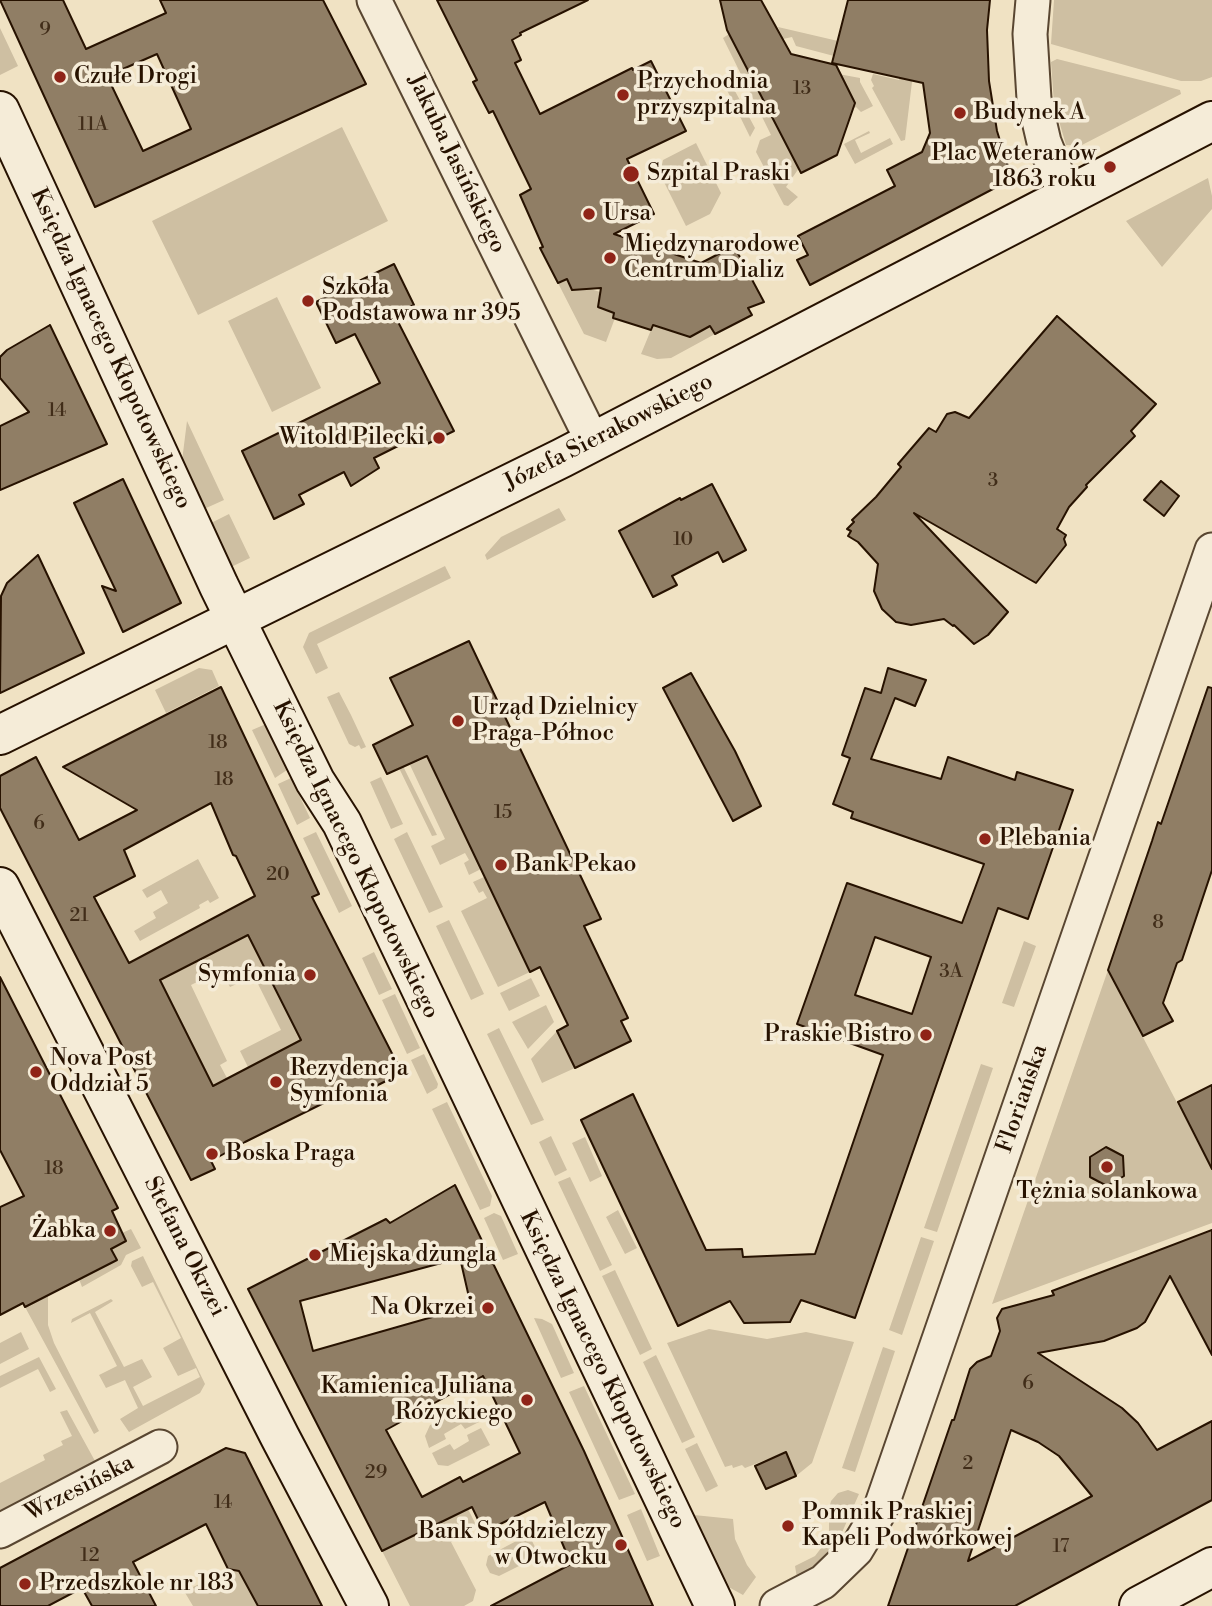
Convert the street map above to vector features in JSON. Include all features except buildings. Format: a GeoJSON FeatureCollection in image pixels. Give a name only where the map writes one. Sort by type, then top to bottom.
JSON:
{"type":"FeatureCollection","features":[{"type":"Feature","properties":{"kind":"street","name":"Jakuba Jasińskiego"},"geometry":{"type":"LineString","coordinates":[[374,0],[593,442]]}},
{"type":"Feature","properties":{"kind":"street"},"geometry":{"type":"LineString","coordinates":[[1033,0],[1030,34],[1034,99],[1045,142],[1066,197]]}},
{"type":"Feature","properties":{"kind":"street","name":"Księdza Ignacego Kłopotowskiego"},"geometry":{"type":"LineString","coordinates":[[0,111],[236,619],[315,781],[342,823],[715,1606]]}},
{"type":"Feature","properties":{"kind":"street","name":"Józefa Sierakowskiego"},"geometry":{"type":"LineString","coordinates":[[0,735],[593,442],[1212,121]]}},
{"type":"Feature","properties":{"kind":"street","name":"Floriańska"},"geometry":{"type":"LineString","coordinates":[[777,1606],[823,1582],[856,1550],[880,1510],[1212,550]]}},
{"type":"Feature","properties":{"kind":"street","name":"Stefana Okrzei"},"geometry":{"type":"LineString","coordinates":[[0,887],[369,1606]]}},
{"type":"Feature","properties":{"kind":"street","name":"Wrzesińska"},"geometry":{"type":"LineString","coordinates":[[0,1531],[160,1447]]}},
{"type":"Feature","properties":{"kind":"street"},"geometry":{"type":"LineString","coordinates":[[1139,1606],[1212,1567]]}},
{"type":"Feature","properties":{"kind":"shaded area"},"geometry":{"type":"Polygon","coordinates":[[[1054,0],[1212,0],[1212,77],[1201,81],[1181,81],[1051,44],[1054,0]]]}},
{"type":"Feature","properties":{"kind":"shaded area"},"geometry":{"type":"Polygon","coordinates":[[[778,27],[838,41],[834,56],[796,46],[792,37],[783,39],[778,27]]]}},
{"type":"Feature","properties":{"kind":"shaded area"},"geometry":{"type":"Polygon","coordinates":[[[0,28],[18,66],[0,75],[0,28]]]}},
{"type":"Feature","properties":{"kind":"shaded area"},"geometry":{"type":"Polygon","coordinates":[[[729,34],[799,168],[786,187],[798,197],[788,206],[784,205],[756,152],[760,140],[771,135],[723,38],[729,34]]]}},
{"type":"Feature","properties":{"kind":"shaded area"},"geometry":{"type":"Polygon","coordinates":[[[910,34],[914,34],[912,82],[905,140],[901,141],[872,88],[874,86],[871,80],[873,74],[899,80],[910,34]]]}},
{"type":"Feature","properties":{"kind":"shaded area"},"geometry":{"type":"Polygon","coordinates":[[[1057,59],[1180,90],[1181,94],[1080,146],[1066,145],[1054,104],[1051,62],[1057,59]]]}},
{"type":"Feature","properties":{"kind":"shaded area"},"geometry":{"type":"Polygon","coordinates":[[[833,73],[860,78],[873,106],[861,112],[856,107],[852,109],[833,73]]]}},
{"type":"Feature","properties":{"kind":"shaded area"},"geometry":{"type":"Polygon","coordinates":[[[729,80],[755,128],[750,137],[723,82],[729,80]]]}},
{"type":"Feature","properties":{"kind":"shaded area"},"geometry":{"type":"Polygon","coordinates":[[[342,127],[388,221],[198,315],[152,221],[342,127]]]}},
{"type":"Feature","properties":{"kind":"shaded area"},"geometry":{"type":"Polygon","coordinates":[[[869,131],[870,133],[855,140],[861,153],[890,138],[893,144],[855,164],[844,144],[869,131]]]}},
{"type":"Feature","properties":{"kind":"shaded area"},"geometry":{"type":"Polygon","coordinates":[[[696,143],[721,193],[710,214],[686,226],[660,174],[663,160],[696,143]]]}},
{"type":"Feature","properties":{"kind":"shaded area"},"geometry":{"type":"Polygon","coordinates":[[[1208,178],[1212,209],[1162,267],[1126,221],[1208,178]]]}},
{"type":"Feature","properties":{"kind":"shaded area"},"geometry":{"type":"Polygon","coordinates":[[[567,279],[573,290],[590,289],[604,293],[598,307],[614,313],[615,318],[606,342],[584,334],[558,283],[567,279]]]}},
{"type":"Feature","properties":{"kind":"shaded area"},"geometry":{"type":"Polygon","coordinates":[[[277,297],[321,388],[272,412],[228,321],[277,297]]]}},
{"type":"Feature","properties":{"kind":"shaded area"},"geometry":{"type":"Polygon","coordinates":[[[653,325],[695,334],[711,326],[715,334],[671,358],[657,359],[641,354],[653,325]]]}},
{"type":"Feature","properties":{"kind":"shaded area"},"geometry":{"type":"Polygon","coordinates":[[[187,421],[224,500],[204,509],[182,461],[187,421]]]}},
{"type":"Feature","properties":{"kind":"shaded area"},"geometry":{"type":"Polygon","coordinates":[[[559,508],[566,520],[487,560],[485,555],[501,537],[559,508]]]}},
{"type":"Feature","properties":{"kind":"shaded area"},"geometry":{"type":"Polygon","coordinates":[[[229,514],[250,558],[231,567],[211,523],[229,514]]]}},
{"type":"Feature","properties":{"kind":"shaded area"},"geometry":{"type":"Polygon","coordinates":[[[445,566],[451,578],[317,644],[328,668],[316,674],[303,647],[309,633],[445,566]]]}},
{"type":"Feature","properties":{"kind":"shaded area"},"geometry":{"type":"Polygon","coordinates":[[[199,668],[212,670],[219,686],[166,713],[155,690],[199,668]]]}},
{"type":"Feature","properties":{"kind":"shaded area"},"geometry":{"type":"Polygon","coordinates":[[[339,692],[366,747],[361,749],[359,745],[355,747],[349,744],[327,697],[339,692]]]}},
{"type":"Feature","properties":{"kind":"shaded area"},"geometry":{"type":"Polygon","coordinates":[[[266,724],[287,770],[275,778],[252,730],[266,724]]]}},
{"type":"Feature","properties":{"kind":"shaded area"},"geometry":{"type":"Polygon","coordinates":[[[428,757],[481,869],[469,875],[464,863],[469,860],[465,853],[440,865],[431,846],[445,839],[410,765],[428,757]]]}},
{"type":"Feature","properties":{"kind":"shaded area"},"geometry":{"type":"Polygon","coordinates":[[[403,766],[437,835],[432,836],[399,768],[403,766]]]}},
{"type":"Feature","properties":{"kind":"shaded area"},"geometry":{"type":"Polygon","coordinates":[[[381,777],[403,824],[391,829],[370,782],[381,777]]]}},
{"type":"Feature","properties":{"kind":"shaded area"},"geometry":{"type":"Polygon","coordinates":[[[291,778],[310,818],[297,825],[278,784],[291,778]]]}},
{"type":"Feature","properties":{"kind":"shaded area"},"geometry":{"type":"Polygon","coordinates":[[[316,832],[352,906],[339,913],[303,838],[316,832]]]}},
{"type":"Feature","properties":{"kind":"shaded area"},"geometry":{"type":"Polygon","coordinates":[[[407,832],[443,907],[429,913],[394,839],[407,832]]]}},
{"type":"Feature","properties":{"kind":"shaded area"},"geometry":{"type":"Polygon","coordinates":[[[198,859],[219,898],[210,903],[208,900],[199,905],[200,908],[140,941],[134,931],[156,918],[153,912],[168,903],[161,890],[147,898],[142,890],[198,859]]]}},
{"type":"Feature","properties":{"kind":"shaded area"},"geometry":{"type":"Polygon","coordinates":[[[484,877],[530,972],[498,987],[461,911],[487,898],[483,891],[479,893],[473,882],[484,877]]]}},
{"type":"Feature","properties":{"kind":"shaded area"},"geometry":{"type":"Polygon","coordinates":[[[449,920],[484,994],[471,1000],[436,926],[449,920]]]}},
{"type":"Feature","properties":{"kind":"shaded area"},"geometry":{"type":"Polygon","coordinates":[[[248,935],[308,1036],[248,1067],[240,1051],[281,1030],[254,976],[230,987],[221,970],[191,985],[227,1061],[220,1065],[227,1078],[213,1085],[160,980],[248,935]]]}},
{"type":"Feature","properties":{"kind":"shaded area"},"geometry":{"type":"Polygon","coordinates":[[[1024,941],[1036,946],[1014,1007],[1002,1003],[1024,941]]]}},
{"type":"Feature","properties":{"kind":"shaded area"},"geometry":{"type":"Polygon","coordinates":[[[374,952],[392,989],[379,995],[362,958],[374,952]]]}},
{"type":"Feature","properties":{"kind":"shaded area"},"geometry":{"type":"Polygon","coordinates":[[[1108,970],[1212,1170],[1212,1223],[992,1304],[1108,970]]]}},
{"type":"Feature","properties":{"kind":"shaded area"},"geometry":{"type":"Polygon","coordinates":[[[531,978],[540,996],[509,1011],[500,993],[531,978]]]}},
{"type":"Feature","properties":{"kind":"shaded area"},"geometry":{"type":"Polygon","coordinates":[[[395,994],[420,1048],[407,1054],[382,1000],[395,994]]]}},
{"type":"Feature","properties":{"kind":"shaded area"},"geometry":{"type":"Polygon","coordinates":[[[546,1005],[554,1022],[528,1049],[512,1022],[546,1005]]]}},
{"type":"Feature","properties":{"kind":"shaded area"},"geometry":{"type":"Polygon","coordinates":[[[499,1028],[544,1120],[531,1125],[487,1034],[499,1028]]]}},
{"type":"Feature","properties":{"kind":"shaded area"},"geometry":{"type":"Polygon","coordinates":[[[557,1031],[575,1068],[542,1083],[531,1059],[557,1031]]]}},
{"type":"Feature","properties":{"kind":"shaded area"},"geometry":{"type":"Polygon","coordinates":[[[424,1054],[438,1084],[437,1088],[427,1094],[411,1060],[424,1054]]]}},
{"type":"Feature","properties":{"kind":"shaded area"},"geometry":{"type":"Polygon","coordinates":[[[981,1064],[993,1068],[937,1232],[924,1228],[981,1064]]]}},
{"type":"Feature","properties":{"kind":"shaded area"},"geometry":{"type":"Polygon","coordinates":[[[447,1102],[492,1196],[490,1206],[480,1210],[432,1109],[447,1102]]]}},
{"type":"Feature","properties":{"kind":"shaded area"},"geometry":{"type":"Polygon","coordinates":[[[551,1136],[567,1170],[555,1176],[539,1142],[551,1136]]]}},
{"type":"Feature","properties":{"kind":"shaded area"},"geometry":{"type":"Polygon","coordinates":[[[585,1137],[602,1176],[590,1182],[572,1143],[585,1137]]]}},
{"type":"Feature","properties":{"kind":"shaded area"},"geometry":{"type":"Polygon","coordinates":[[[570,1177],[612,1265],[600,1271],[558,1182],[570,1177]]]}},
{"type":"Feature","properties":{"kind":"shaded area"},"geometry":{"type":"Polygon","coordinates":[[[618,1210],[637,1248],[625,1254],[606,1217],[618,1210]]]}},
{"type":"Feature","properties":{"kind":"shaded area"},"geometry":{"type":"Polygon","coordinates":[[[494,1213],[501,1216],[518,1254],[503,1260],[484,1218],[494,1213]]]}},
{"type":"Feature","properties":{"kind":"shaded area"},"geometry":{"type":"Polygon","coordinates":[[[131,1229],[141,1248],[126,1255],[121,1265],[82,1287],[79,1279],[111,1249],[122,1233],[131,1229]]]}},
{"type":"Feature","properties":{"kind":"shaded area"},"geometry":{"type":"Polygon","coordinates":[[[921,1237],[934,1241],[902,1335],[889,1330],[921,1237]]]}},
{"type":"Feature","properties":{"kind":"shaded area"},"geometry":{"type":"Polygon","coordinates":[[[143,1256],[205,1384],[200,1393],[129,1432],[120,1419],[138,1408],[125,1380],[106,1388],[99,1375],[117,1366],[90,1313],[71,1323],[72,1319],[111,1299],[113,1301],[95,1312],[124,1367],[142,1359],[152,1377],[133,1387],[143,1406],[200,1377],[196,1368],[178,1376],[163,1348],[181,1338],[153,1282],[142,1287],[131,1266],[132,1261],[143,1256]]]}},
{"type":"Feature","properties":{"kind":"shaded area"},"geometry":{"type":"Polygon","coordinates":[[[615,1270],[652,1349],[640,1355],[602,1276],[615,1270]]]}},
{"type":"Feature","properties":{"kind":"shaded area"},"geometry":{"type":"Polygon","coordinates":[[[48,1295],[48,1325],[54,1343],[99,1431],[94,1434],[25,1307],[48,1295]]]}},
{"type":"Feature","properties":{"kind":"shaded area"},"geometry":{"type":"Polygon","coordinates":[[[534,1318],[552,1324],[574,1373],[561,1378],[534,1318]]]}},
{"type":"Feature","properties":{"kind":"shaded area"},"geometry":{"type":"Polygon","coordinates":[[[709,1329],[767,1339],[806,1332],[854,1342],[812,1463],[796,1476],[786,1452],[745,1468],[742,1465],[725,1467],[667,1343],[709,1329]]]}},
{"type":"Feature","properties":{"kind":"shaded area"},"geometry":{"type":"Polygon","coordinates":[[[21,1332],[29,1349],[0,1364],[0,1343],[21,1332]]]}},
{"type":"Feature","properties":{"kind":"shaded area"},"geometry":{"type":"Polygon","coordinates":[[[883,1347],[895,1351],[855,1472],[842,1468],[883,1347]]]}},
{"type":"Feature","properties":{"kind":"shaded area"},"geometry":{"type":"Polygon","coordinates":[[[656,1355],[695,1437],[682,1443],[643,1362],[656,1355]]]}},
{"type":"Feature","properties":{"kind":"shaded area"},"geometry":{"type":"Polygon","coordinates":[[[39,1357],[56,1389],[50,1392],[38,1369],[0,1388],[0,1376],[39,1357]]]}},
{"type":"Feature","properties":{"kind":"shaded area"},"geometry":{"type":"Polygon","coordinates":[[[584,1386],[635,1494],[619,1500],[569,1392],[584,1386]]]}},
{"type":"Feature","properties":{"kind":"shaded area"},"geometry":{"type":"Polygon","coordinates":[[[470,1406],[479,1422],[465,1429],[461,1424],[444,1434],[446,1439],[429,1448],[425,1436],[430,1425],[470,1406]]]}},
{"type":"Feature","properties":{"kind":"shaded area"},"geometry":{"type":"Polygon","coordinates":[[[67,1410],[95,1461],[0,1511],[0,1483],[45,1460],[43,1455],[63,1445],[61,1441],[72,1436],[60,1412],[67,1410]]]}},
{"type":"Feature","properties":{"kind":"shaded area"},"geometry":{"type":"Polygon","coordinates":[[[481,1428],[490,1445],[448,1466],[438,1465],[432,1453],[450,1444],[454,1450],[469,1441],[467,1435],[481,1428]]]}},
{"type":"Feature","properties":{"kind":"shaded area"},"geometry":{"type":"Polygon","coordinates":[[[697,1443],[718,1486],[706,1492],[685,1449],[697,1443]]]}},
{"type":"Feature","properties":{"kind":"shaded area"},"geometry":{"type":"Polygon","coordinates":[[[848,1490],[859,1494],[840,1537],[817,1565],[797,1578],[795,1566],[815,1556],[825,1543],[829,1531],[829,1521],[826,1521],[831,1501],[838,1493],[848,1490]]]}},
{"type":"Feature","properties":{"kind":"shaded area"},"geometry":{"type":"Polygon","coordinates":[[[468,1509],[477,1527],[451,1542],[476,1590],[473,1601],[464,1606],[410,1606],[382,1551],[468,1509]]]}},
{"type":"Feature","properties":{"kind":"shaded area"},"geometry":{"type":"Polygon","coordinates":[[[641,1509],[660,1556],[647,1561],[627,1515],[641,1509]]]}},
{"type":"Feature","properties":{"kind":"shaded area"},"geometry":{"type":"Polygon","coordinates":[[[694,1515],[733,1519],[735,1539],[756,1577],[743,1595],[725,1585],[691,1517],[694,1515]]]}},
{"type":"Feature","properties":{"kind":"shaded area"},"geometry":{"type":"Polygon","coordinates":[[[522,1538],[532,1541],[536,1549],[533,1559],[499,1576],[490,1573],[486,1565],[488,1556],[522,1538]]]}},
{"type":"Feature","properties":{"kind":"shaded area"},"geometry":{"type":"Polygon","coordinates":[[[237,1567],[258,1606],[193,1606],[184,1591],[237,1567]]]}},
{"type":"Feature","properties":{"kind":"place","name":"Czułe Drogi"},"geometry":{"type":"Point","coordinates":[60,77]}},
{"type":"Feature","properties":{"kind":"place","name":"Przychodnia przyszpitalna"},"geometry":{"type":"Point","coordinates":[623,95]}},
{"type":"Feature","properties":{"kind":"place","name":"Budynek A"},"geometry":{"type":"Point","coordinates":[960,113]}},
{"type":"Feature","properties":{"kind":"place","name":"Plac Weteranów 1863 roku"},"geometry":{"type":"Point","coordinates":[1110,167]}},
{"type":"Feature","properties":{"kind":"place","name":"Szpital Praski"},"geometry":{"type":"Point","coordinates":[631,174]}},
{"type":"Feature","properties":{"kind":"place","name":"Ursa"},"geometry":{"type":"Point","coordinates":[589,214]}},
{"type":"Feature","properties":{"kind":"place","name":"Międzynarodowe Centrum Dializ"},"geometry":{"type":"Point","coordinates":[610,258]}},
{"type":"Feature","properties":{"kind":"place","name":"Szkoła Podstawowa nr 395"},"geometry":{"type":"Point","coordinates":[308,301]}},
{"type":"Feature","properties":{"kind":"place","name":"Witold Pilecki"},"geometry":{"type":"Point","coordinates":[439,438]}},
{"type":"Feature","properties":{"kind":"place","name":"Urząd Dzielnicy Praga-Północ"},"geometry":{"type":"Point","coordinates":[458,721]}},
{"type":"Feature","properties":{"kind":"place","name":"Plebania"},"geometry":{"type":"Point","coordinates":[985,839]}},
{"type":"Feature","properties":{"kind":"place","name":"Bank Pekao"},"geometry":{"type":"Point","coordinates":[501,865]}},
{"type":"Feature","properties":{"kind":"place","name":"Symfonia"},"geometry":{"type":"Point","coordinates":[310,975]}},
{"type":"Feature","properties":{"kind":"place","name":"Praskie Bistro"},"geometry":{"type":"Point","coordinates":[926,1035]}},
{"type":"Feature","properties":{"kind":"place","name":"Nova Post Oddział 5"},"geometry":{"type":"Point","coordinates":[36,1072]}},
{"type":"Feature","properties":{"kind":"place","name":"Rezydencja Symfonia"},"geometry":{"type":"Point","coordinates":[276,1082]}},
{"type":"Feature","properties":{"kind":"place","name":"Boska Praga"},"geometry":{"type":"Point","coordinates":[212,1154]}},
{"type":"Feature","properties":{"kind":"place","name":"Tężnia solankowa"},"geometry":{"type":"Point","coordinates":[1107,1167]}},
{"type":"Feature","properties":{"kind":"place","name":"Żabka"},"geometry":{"type":"Point","coordinates":[110,1231]}},
{"type":"Feature","properties":{"kind":"place","name":"Miejska dżungla"},"geometry":{"type":"Point","coordinates":[315,1255]}},
{"type":"Feature","properties":{"kind":"place","name":"Na Okrzei"},"geometry":{"type":"Point","coordinates":[488,1308]}},
{"type":"Feature","properties":{"kind":"place","name":"Kamienica Juliana Różyckiego"},"geometry":{"type":"Point","coordinates":[527,1400]}},
{"type":"Feature","properties":{"kind":"place","name":"Pomnik Praskiej Kapeli Podwórkowej"},"geometry":{"type":"Point","coordinates":[788,1526]}},
{"type":"Feature","properties":{"kind":"place","name":"Bank Spółdzielczy w Otwocku"},"geometry":{"type":"Point","coordinates":[621,1545]}},
{"type":"Feature","properties":{"kind":"place","name":"Przedszkole nr 183"},"geometry":{"type":"Point","coordinates":[25,1584]}}]}
